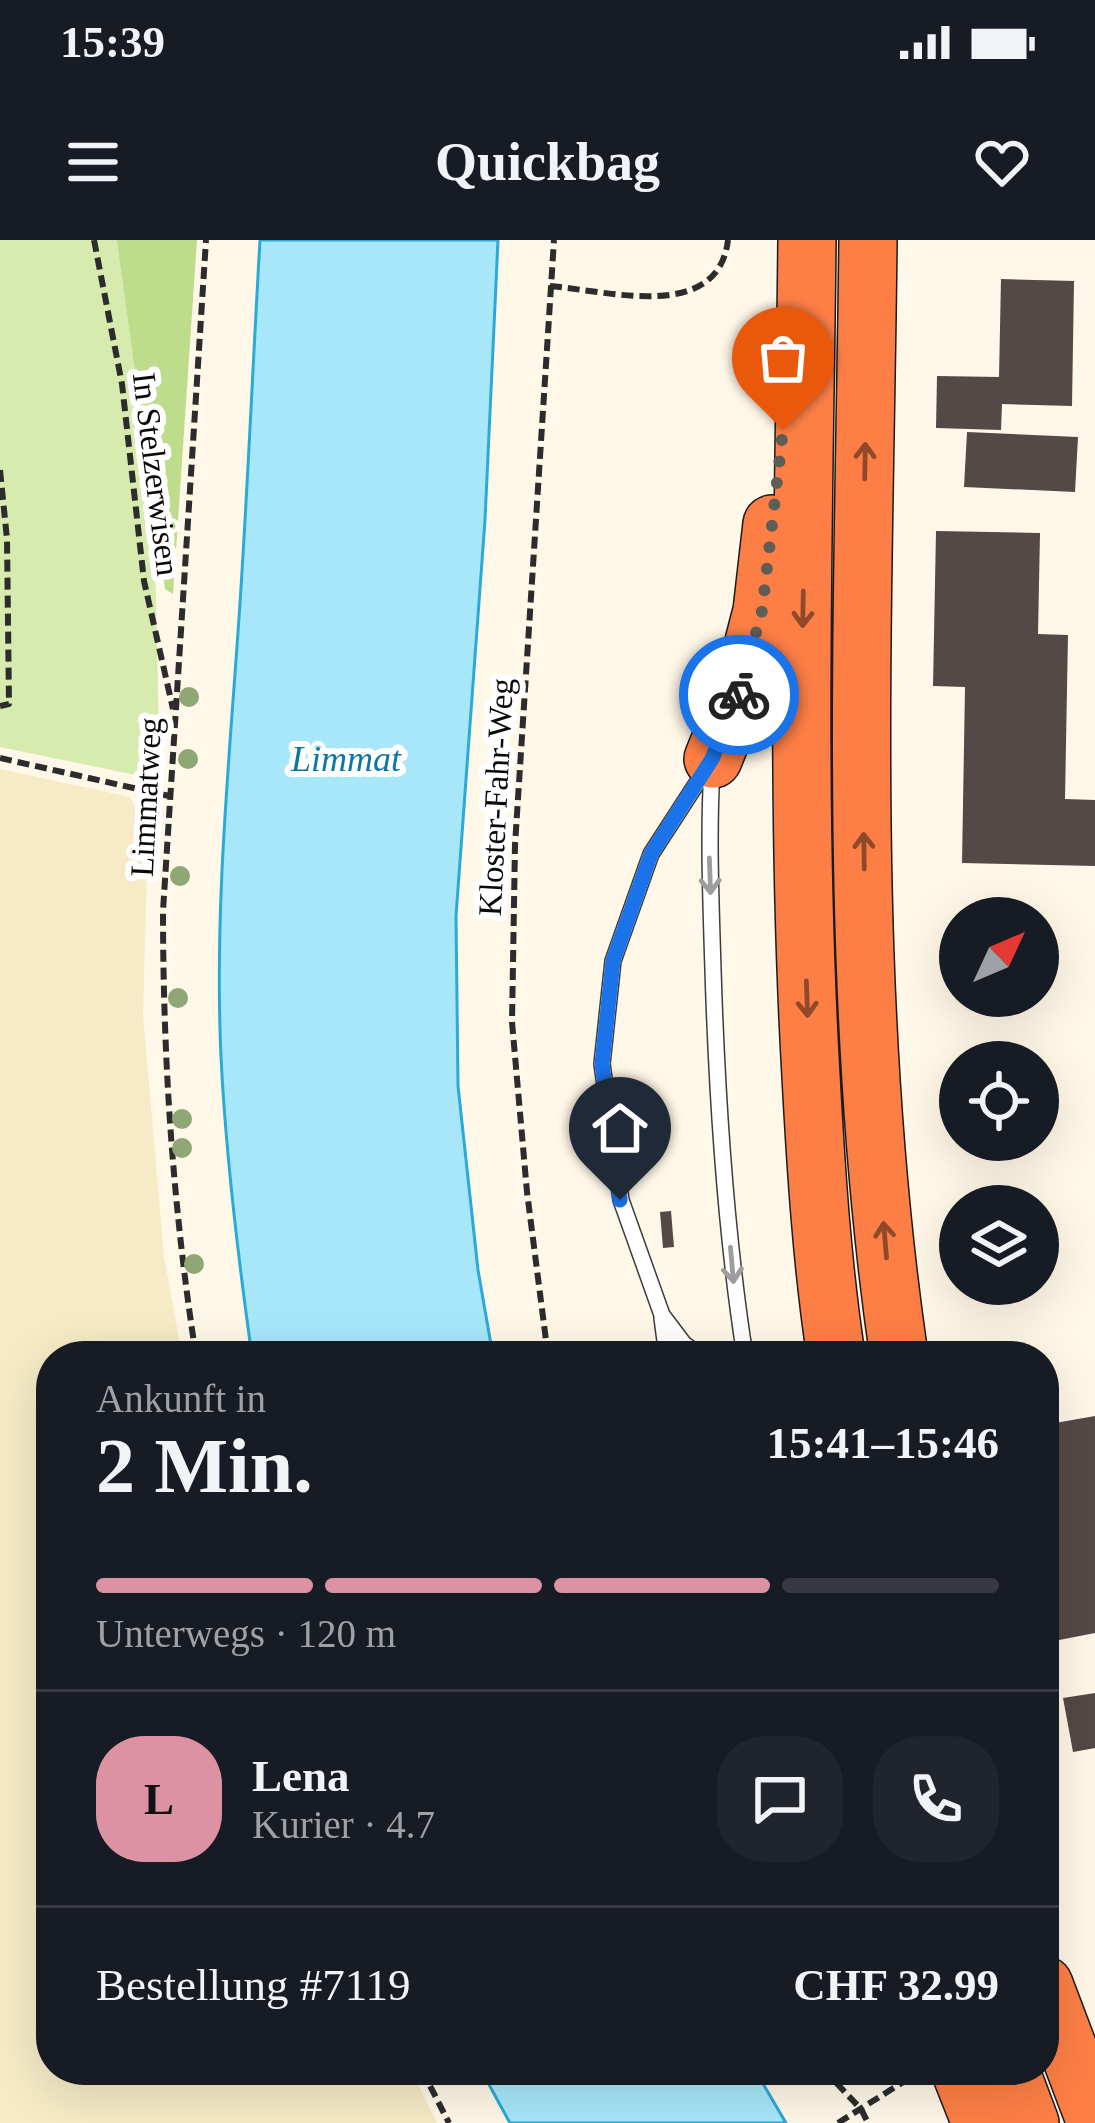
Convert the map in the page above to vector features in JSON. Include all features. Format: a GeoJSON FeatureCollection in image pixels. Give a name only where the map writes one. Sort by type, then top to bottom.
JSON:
{"type":"FeatureCollection","features":[{"type":"Feature","properties":{"kind":"highway"},"geometry":{"type":"LineString","coordinates":[[712,759],[743,685],[762,611],[807,240]]}},
{"type":"Feature","properties":{"kind":"highway"},"geometry":{"type":"LineString","coordinates":[[807,240],[801,767],[806,995],[834,1341]]}},
{"type":"Feature","properties":{"kind":"highway"},"geometry":{"type":"LineString","coordinates":[[868,240],[865,896],[875,1136],[897,1341]]}},
{"type":"Feature","properties":{"kind":"highway"},"geometry":{"type":"LineString","coordinates":[[1059,2024],[1095,2120]]}},
{"type":"Feature","properties":{"kind":"highway"},"geometry":{"type":"LineString","coordinates":[[966,2085],[981,2123]]}},
{"type":"Feature","properties":{"kind":"highway"},"geometry":{"type":"LineString","coordinates":[[1016,2085],[1030,2123]]}},
{"type":"Feature","properties":{"kind":"lane"},"geometry":{"type":"LineString","coordinates":[[665,1341],[662,1316],[620,1200],[602,1064],[613,961],[651,854],[712,759]]}},
{"type":"Feature","properties":{"kind":"lane"},"geometry":{"type":"LineString","coordinates":[[712,759],[709,823],[715,1047],[732,1276],[743,1341]]}},
{"type":"Feature","properties":{"kind":"lane"},"geometry":{"type":"LineString","coordinates":[[662,1316],[682,1341]]}},
{"type":"Feature","properties":{"kind":"path","name":"In Stelzerwisen"},"geometry":{"type":"LineString","coordinates":[[94,240],[122,384],[144,581],[167,698],[175,713]]}},
{"type":"Feature","properties":{"kind":"path","name":"Limmatweg"},"geometry":{"type":"LineString","coordinates":[[194,1341],[172,1170],[163,1021],[169,796],[206,240]]}},
{"type":"Feature","properties":{"kind":"path","name":"Kloster-Fahr-Weg"},"geometry":{"type":"LineString","coordinates":[[546,1341],[512,1022],[514,844],[554,240]]}},
{"type":"Feature","properties":{"kind":"path"},"geometry":{"type":"LineString","coordinates":[[550,286],[668,297],[702,287],[725,263],[728,240]]}},
{"type":"Feature","properties":{"kind":"path"},"geometry":{"type":"LineString","coordinates":[[0,470],[7,539],[9,704],[0,706]]}},
{"type":"Feature","properties":{"kind":"path"},"geometry":{"type":"LineString","coordinates":[[0,758],[169,796]]}},
{"type":"Feature","properties":{"kind":"path"},"geometry":{"type":"LineString","coordinates":[[430,2085],[449,2123]]}},
{"type":"Feature","properties":{"kind":"path"},"geometry":{"type":"LineString","coordinates":[[838,2085],[868,2123]]}},
{"type":"Feature","properties":{"kind":"path"},"geometry":{"type":"LineString","coordinates":[[842,2121],[899,2085]]}},
{"type":"Feature","properties":{"kind":"shaded area"},"geometry":{"type":"Polygon","coordinates":[[[0,769],[130,797],[148,834],[143,1015],[164,1256],[179,1341],[36,1341],[36,2085],[418,2085],[437,2123],[0,2123],[0,769]]]}},
{"type":"Feature","properties":{"kind":"green space"},"geometry":{"type":"Polygon","coordinates":[[[0,240],[148,240],[160,780],[0,747],[0,240]]]}},
{"type":"Feature","properties":{"kind":"green space"},"geometry":{"type":"Polygon","coordinates":[[[117,240],[197,240],[173,594],[165,589],[117,240]]]}},
{"type":"Feature","properties":{"kind":"water","name":"Limmat"},"geometry":{"type":"Polygon","coordinates":[[[260,240],[498,240],[485,520],[456,916],[458,1086],[490,1341],[250,1341],[226,1132],[219,1000],[224,830],[260,240]]]}},
{"type":"Feature","properties":{"kind":"water"},"geometry":{"type":"Polygon","coordinates":[[[489,2085],[764,2085],[786,2123],[510,2123],[489,2085]]]}},
{"type":"Feature","properties":{"kind":"building"},"geometry":{"type":"Polygon","coordinates":[[[1001,279],[1074,281],[1072,406],[1002,404],[1001,430],[936,428],[937,376],[999,377],[1001,279]]]}},
{"type":"Feature","properties":{"kind":"building"},"geometry":{"type":"Polygon","coordinates":[[[967,432],[1078,437],[1075,492],[964,487],[967,432]]]}},
{"type":"Feature","properties":{"kind":"building"},"geometry":{"type":"Polygon","coordinates":[[[936,531],[1040,533],[1038,634],[1068,635],[1065,799],[1095,800],[1095,866],[962,863],[965,687],[933,686],[936,531]]]}},
{"type":"Feature","properties":{"kind":"building"},"geometry":{"type":"Polygon","coordinates":[[[671,1211],[674,1247],[663,1248],[660,1212],[671,1211]]]}},
{"type":"Feature","properties":{"kind":"building"},"geometry":{"type":"Polygon","coordinates":[[[1095,1416],[1095,1633],[1059,1640],[1059,1422],[1095,1416]]]}},
{"type":"Feature","properties":{"kind":"building"},"geometry":{"type":"Polygon","coordinates":[[[1095,1693],[1095,1748],[1073,1752],[1063,1698],[1095,1693]]]}},
{"type":"Feature","properties":{"kind":"way so far"},"geometry":{"type":"LineString","coordinates":[[739,695],[762,611],[783,430]]}},
{"type":"Feature","properties":{"kind":"route"},"geometry":{"type":"LineString","coordinates":[[620,1200],[602,1064],[613,961],[651,854],[712,759],[739,695]]}}]}
